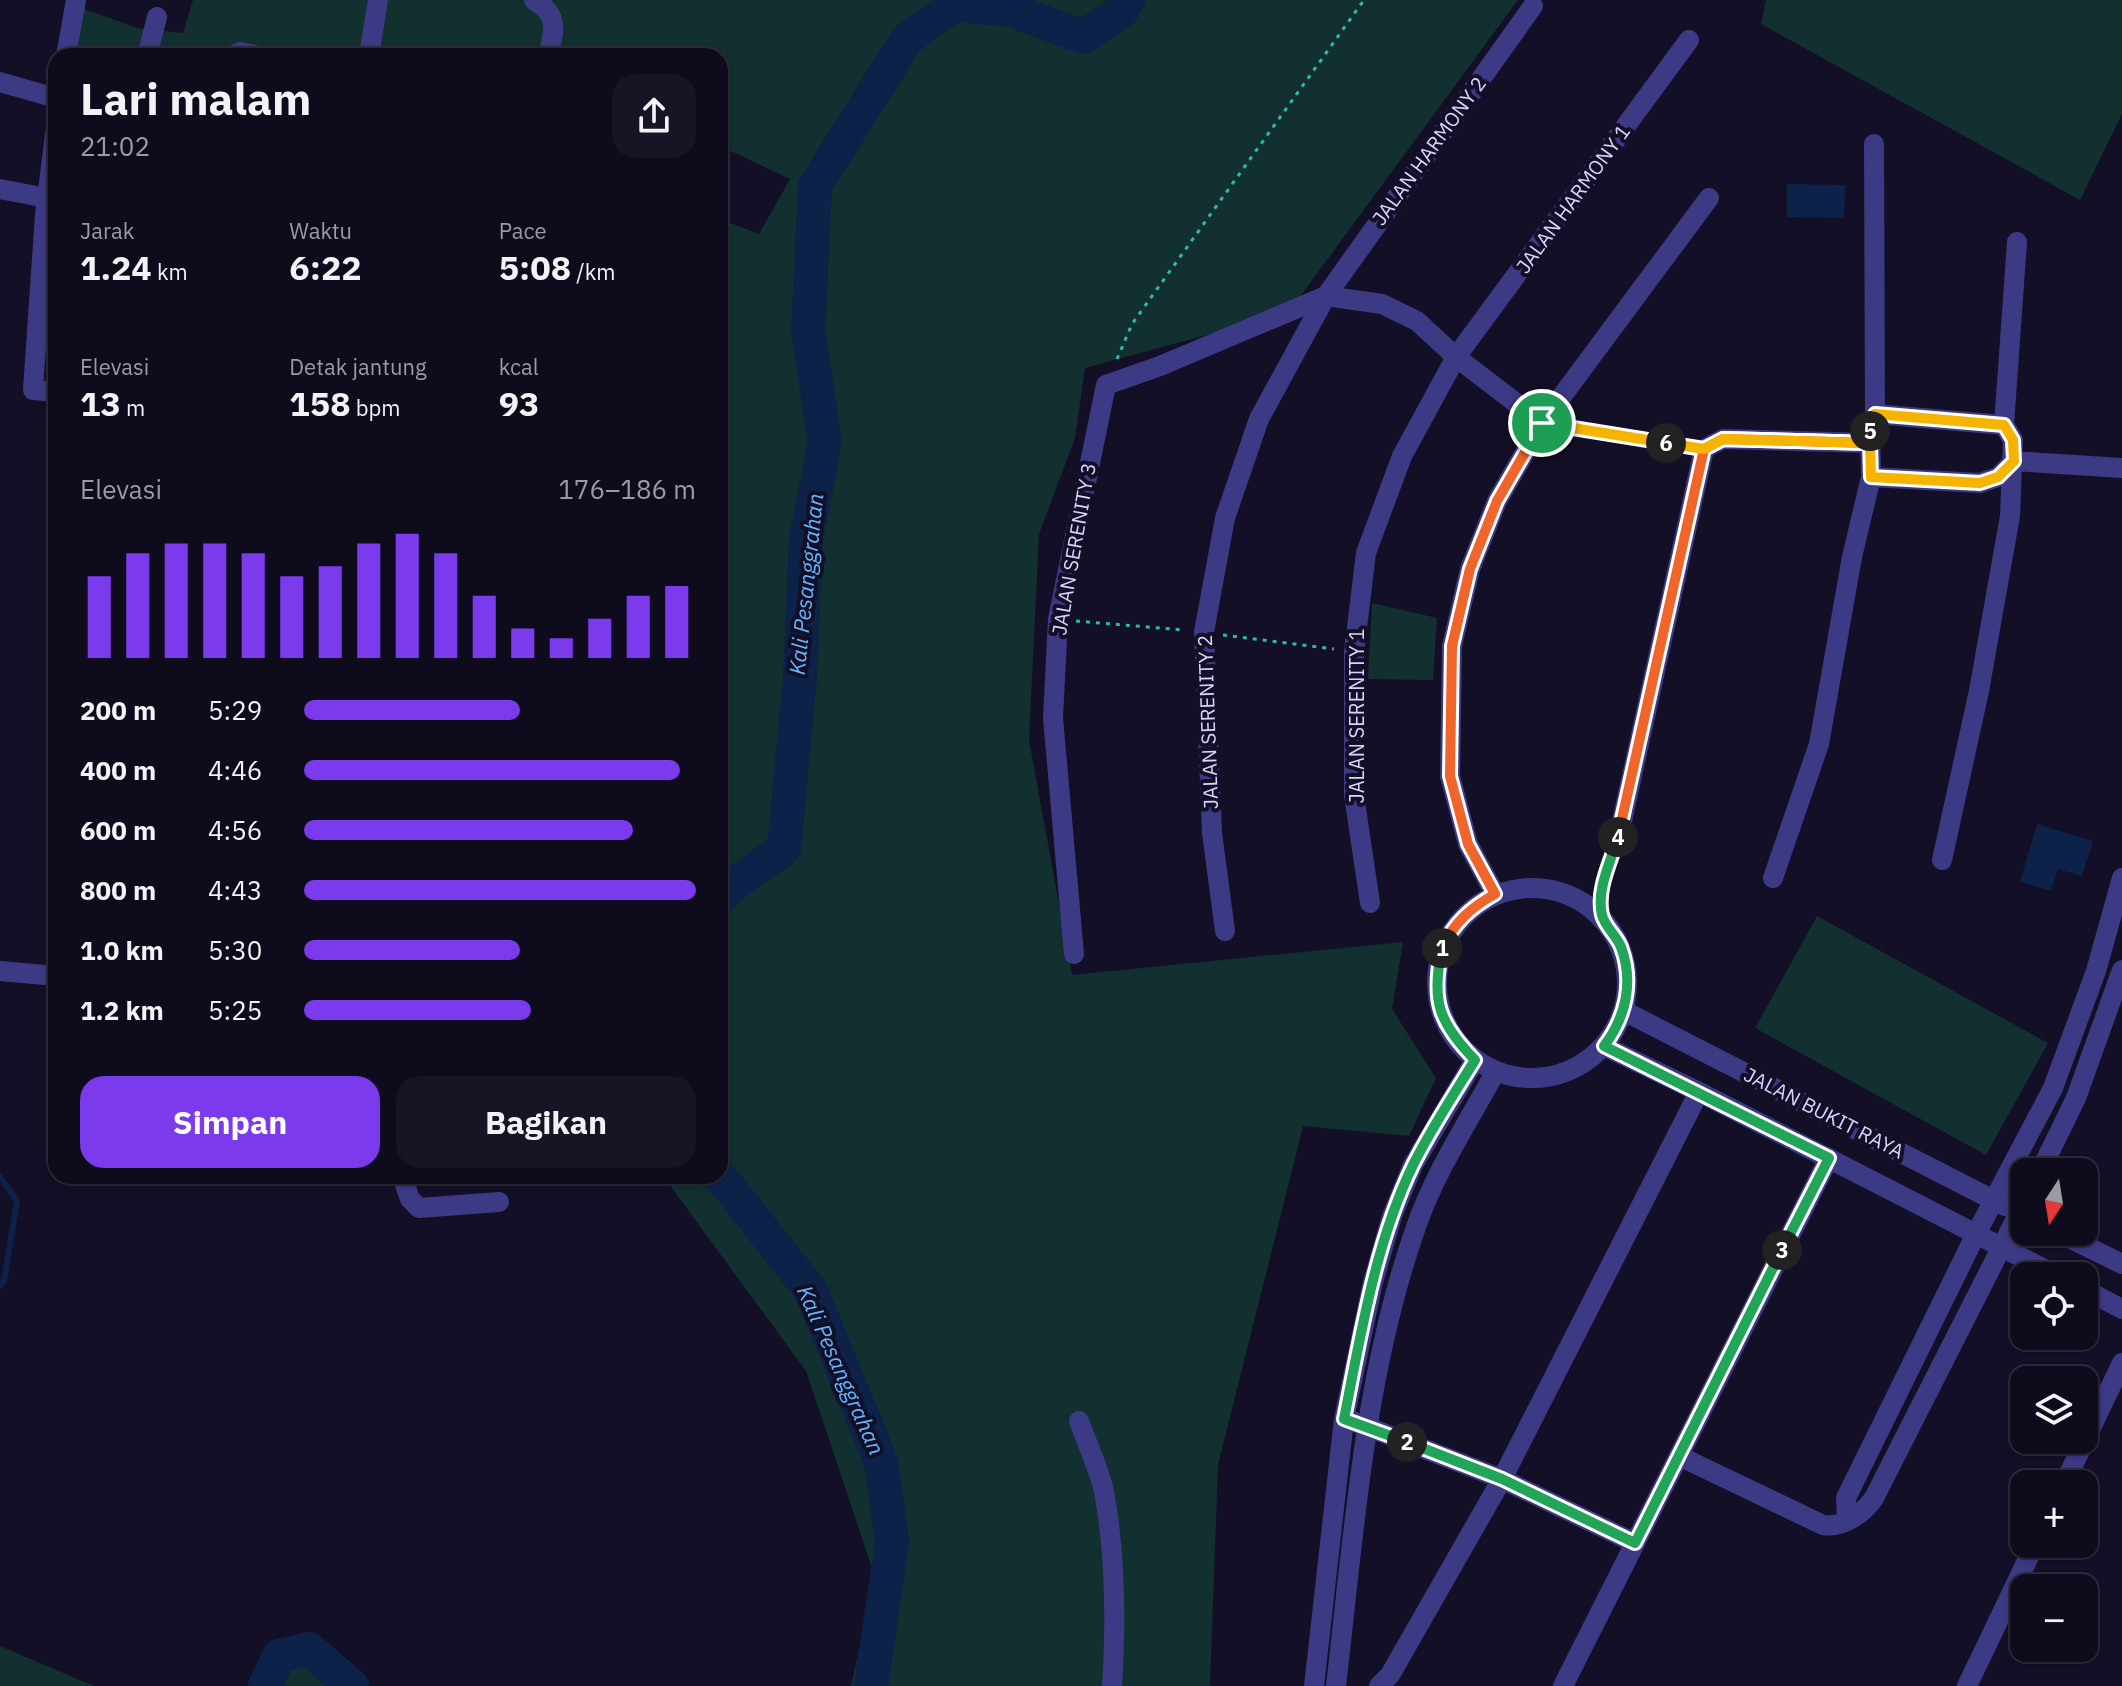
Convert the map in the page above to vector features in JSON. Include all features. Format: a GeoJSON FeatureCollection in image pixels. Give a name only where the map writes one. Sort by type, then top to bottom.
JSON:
{"type":"FeatureCollection","features":[{"type":"Feature","properties":{"kind":"street"},"geometry":{"type":"LineString","coordinates":[[67,48],[76,0]]}},
{"type":"Feature","properties":{"kind":"street"},"geometry":{"type":"LineString","coordinates":[[370,48],[378,0]]}},
{"type":"Feature","properties":{"kind":"street"},"geometry":{"type":"LineString","coordinates":[[534,0],[546,7],[553,25],[549,48]]}},
{"type":"Feature","properties":{"kind":"street","name":"JALAN HARMONY 2"},"geometry":{"type":"LineString","coordinates":[[1326,296],[1533,6]]}},
{"type":"Feature","properties":{"kind":"street"},"geometry":{"type":"LineString","coordinates":[[149,48],[157,17]]}},
{"type":"Feature","properties":{"kind":"street","name":"JALAN HARMONY 1"},"geometry":{"type":"LineString","coordinates":[[1456,357],[1689,40]]}},
{"type":"Feature","properties":{"kind":"street"},"geometry":{"type":"LineString","coordinates":[[0,82],[48,96]]}},
{"type":"Feature","properties":{"kind":"street"},"geometry":{"type":"LineString","coordinates":[[1773,878],[1819,744],[1852,557],[1871,477],[1870,427],[1875,414],[1874,144]]}},
{"type":"Feature","properties":{"kind":"street"},"geometry":{"type":"LineString","coordinates":[[0,189],[48,210]]}},
{"type":"Feature","properties":{"kind":"street"},"geometry":{"type":"LineString","coordinates":[[1495,894],[1468,844],[1450,776],[1452,646],[1470,569],[1497,501],[1542,423],[1709,198]]}},
{"type":"Feature","properties":{"kind":"street"},"geometry":{"type":"LineString","coordinates":[[48,221],[33,390],[48,391]]}},
{"type":"Feature","properties":{"kind":"street"},"geometry":{"type":"LineString","coordinates":[[1942,860],[1979,691],[2010,516],[2013,440],[2004,425],[2017,242]]}},
{"type":"Feature","properties":{"kind":"street"},"geometry":{"type":"LineString","coordinates":[[1106,385],[1160,366],[1326,296],[1382,304],[1417,321],[1456,357],[1542,423]]}},
{"type":"Feature","properties":{"kind":"street","name":"JALAN SERENITY 2"},"geometry":{"type":"LineString","coordinates":[[1225,931],[1212,833],[1204,632],[1225,518],[1259,419],[1326,296]]}},
{"type":"Feature","properties":{"kind":"street","name":"JALAN SERENITY 1"},"geometry":{"type":"LineString","coordinates":[[1370,903],[1354,795],[1354,652],[1366,553],[1402,456],[1456,357]]}},
{"type":"Feature","properties":{"kind":"street","name":"JALAN SERENITY 3"},"geometry":{"type":"LineString","coordinates":[[1074,954],[1053,718],[1057,633],[1106,385]]}},
{"type":"Feature","properties":{"kind":"street"},"geometry":{"type":"LineString","coordinates":[[1875,414],[2004,425]]}},
{"type":"Feature","properties":{"kind":"street"},"geometry":{"type":"LineString","coordinates":[[1618,839],[1704,449],[1723,439],[1870,443]]}},
{"type":"Feature","properties":{"kind":"street"},"geometry":{"type":"LineString","coordinates":[[1871,477],[1980,483],[1998,477],[2014,461],[2122,468]]}},
{"type":"Feature","properties":{"kind":"street"},"geometry":{"type":"LineString","coordinates":[[1847,1520],[1846,1498],[1976,1234],[2053,1088],[2096,971],[2122,878]]}},
{"type":"Feature","properties":{"kind":"street"},"geometry":{"type":"LineString","coordinates":[[1523,887],[1552,889],[1580,899],[1602,917],[1621,945],[1628,978],[1624,1011],[1604,1046],[1582,1065],[1554,1076],[1525,1078],[1496,1071],[1475,1060],[1453,1037],[1439,1008],[1436,977],[1443,946],[1455,924],[1473,906],[1495,894],[1523,887]]}},
{"type":"Feature","properties":{"kind":"street"},"geometry":{"type":"LineString","coordinates":[[2047,1158],[2076,1098],[2122,970]]}},
{"type":"Feature","properties":{"kind":"street"},"geometry":{"type":"LineString","coordinates":[[0,971],[48,975]]}},
{"type":"Feature","properties":{"kind":"street","name":"JALAN BUKIT RAYA"},"geometry":{"type":"LineString","coordinates":[[1624,1011],[2010,1206]]}},
{"type":"Feature","properties":{"kind":"street","name":"JALAN BUKIT RAYA"},"geometry":{"type":"LineString","coordinates":[[1604,1046],[2030,1262]]}},
{"type":"Feature","properties":{"kind":"street"},"geometry":{"type":"LineString","coordinates":[[1314,1686],[1344,1419],[1373,1282],[1392,1216],[1413,1165],[1475,1060]]}},
{"type":"Feature","properties":{"kind":"street"},"geometry":{"type":"LineString","coordinates":[[1336,1686],[1366,1425],[1396,1289],[1416,1225],[1438,1176],[1496,1071]]}},
{"type":"Feature","properties":{"kind":"street"},"geometry":{"type":"LineString","coordinates":[[1379,1686],[1390,1675],[1502,1479],[1699,1092]]}},
{"type":"Feature","properties":{"kind":"street"},"geometry":{"type":"LineString","coordinates":[[1563,1686],[1829,1158]]}},
{"type":"Feature","properties":{"kind":"street"},"geometry":{"type":"LineString","coordinates":[[405,1184],[410,1199],[419,1208],[499,1202]]}},
{"type":"Feature","properties":{"kind":"street"},"geometry":{"type":"LineString","coordinates":[[1679,1456],[1812,1521],[1833,1527],[1861,1514],[1874,1498],[2010,1232]]}},
{"type":"Feature","properties":{"kind":"street"},"geometry":{"type":"LineString","coordinates":[[2085,1246],[2122,1264]]}},
{"type":"Feature","properties":{"kind":"street"},"geometry":{"type":"LineString","coordinates":[[2098,1296],[2122,1309]]}},
{"type":"Feature","properties":{"kind":"street"},"geometry":{"type":"LineString","coordinates":[[2071,1470],[2122,1363]]}},
{"type":"Feature","properties":{"kind":"street"},"geometry":{"type":"LineString","coordinates":[[1344,1419],[1502,1479],[1635,1543]]}},
{"type":"Feature","properties":{"kind":"street"},"geometry":{"type":"LineString","coordinates":[[1079,1421],[1103,1489],[1111,1541],[1115,1635],[1112,1686]]}},
{"type":"Feature","properties":{"kind":"street"},"geometry":{"type":"LineString","coordinates":[[1967,1686],[2028,1558]]}},
{"type":"Feature","properties":{"kind":"path"},"geometry":{"type":"LineString","coordinates":[[1106,385],[1132,324],[1364,0]]}},
{"type":"Feature","properties":{"kind":"path"},"geometry":{"type":"LineString","coordinates":[[1542,423],[1704,449]]}},
{"type":"Feature","properties":{"kind":"path"},"geometry":{"type":"LineString","coordinates":[[1602,917],[1601,892],[1618,839]]}},
{"type":"Feature","properties":{"kind":"green space"},"geometry":{"type":"Polygon","coordinates":[[[193,0],[1518,0],[1288,313],[1085,368],[1075,438],[1039,534],[1029,740],[1072,975],[1403,942],[1392,1009],[1436,1078],[1409,1136],[1303,1126],[1218,1465],[1210,1686],[851,1686],[875,1577],[806,1371],[669,1184],[728,1184],[728,222],[759,234],[790,179],[728,150],[728,48],[70,48],[82,8],[137,28],[183,33],[193,0]]]}},
{"type":"Feature","properties":{"kind":"green space"},"geometry":{"type":"Polygon","coordinates":[[[1766,0],[2122,0],[2122,114],[2080,200],[1761,24],[1766,0]]]}},
{"type":"Feature","properties":{"kind":"green space"},"geometry":{"type":"Polygon","coordinates":[[[1372,603],[1437,618],[1433,680],[1368,679],[1372,603]]]}},
{"type":"Feature","properties":{"kind":"green space"},"geometry":{"type":"Polygon","coordinates":[[[1817,916],[2048,1043],[1986,1155],[1755,1028],[1817,916]]]}},
{"type":"Feature","properties":{"kind":"green space"},"geometry":{"type":"Polygon","coordinates":[[[0,1646],[94,1686],[0,1686],[0,1646]]]}},
{"type":"Feature","properties":{"kind":"green space"},"geometry":{"type":"Polygon","coordinates":[[[294,1660],[333,1686],[262,1686],[294,1660]]]}},
{"type":"Feature","properties":{"kind":"water"},"geometry":{"type":"Polygon","coordinates":[[[1787,184],[1845,185],[1844,218],[1787,217],[1787,184]]]}},
{"type":"Feature","properties":{"kind":"water"},"geometry":{"type":"Polygon","coordinates":[[[2037,824],[2093,841],[2082,876],[2058,869],[2051,891],[2020,882],[2037,824]]]}},
{"type":"Feature","properties":{"kind":"waterway","name":"Kali Pesanggrahan"},"geometry":{"type":"LineString","coordinates":[[728,889],[784,849],[800,677],[806,539],[825,441],[808,332],[815,186],[907,39],[955,5],[1011,10],[1083,37],[1121,12],[1128,0]]}},
{"type":"Feature","properties":{"kind":"waterway"},"geometry":{"type":"LineString","coordinates":[[0,1177],[17,1201],[4,1281],[0,1286]]}},
{"type":"Feature","properties":{"kind":"waterway","name":"Kali Pesanggrahan"},"geometry":{"type":"LineString","coordinates":[[726,1184],[811,1291],[881,1462],[892,1542],[871,1686]]}},
{"type":"Feature","properties":{"kind":"waterway","name":"Kali Pesanggrahan"},"geometry":{"type":"LineString","coordinates":[[265,1686],[279,1656],[309,1649],[352,1686]]}},
{"type":"Feature","properties":{"kind":"route"},"geometry":{"type":"LineString","coordinates":[[1542,423],[1497,501],[1470,569],[1452,646],[1450,776],[1468,844],[1495,894],[1473,906],[1455,924],[1443,946],[1436,977],[1439,1008],[1453,1037],[1475,1060],[1413,1165],[1392,1216],[1373,1282],[1344,1419],[1502,1479],[1635,1543],[1829,1158],[1604,1046],[1624,1011],[1628,978],[1621,945],[1602,917],[1601,892],[1618,839],[1704,449],[1723,439],[1870,443],[1870,427],[1875,414],[2004,425],[2013,440],[2014,461],[1998,477],[1980,483],[1871,477],[1870,443],[1797,441],[1723,439],[1704,449],[1542,423]]}}]}
